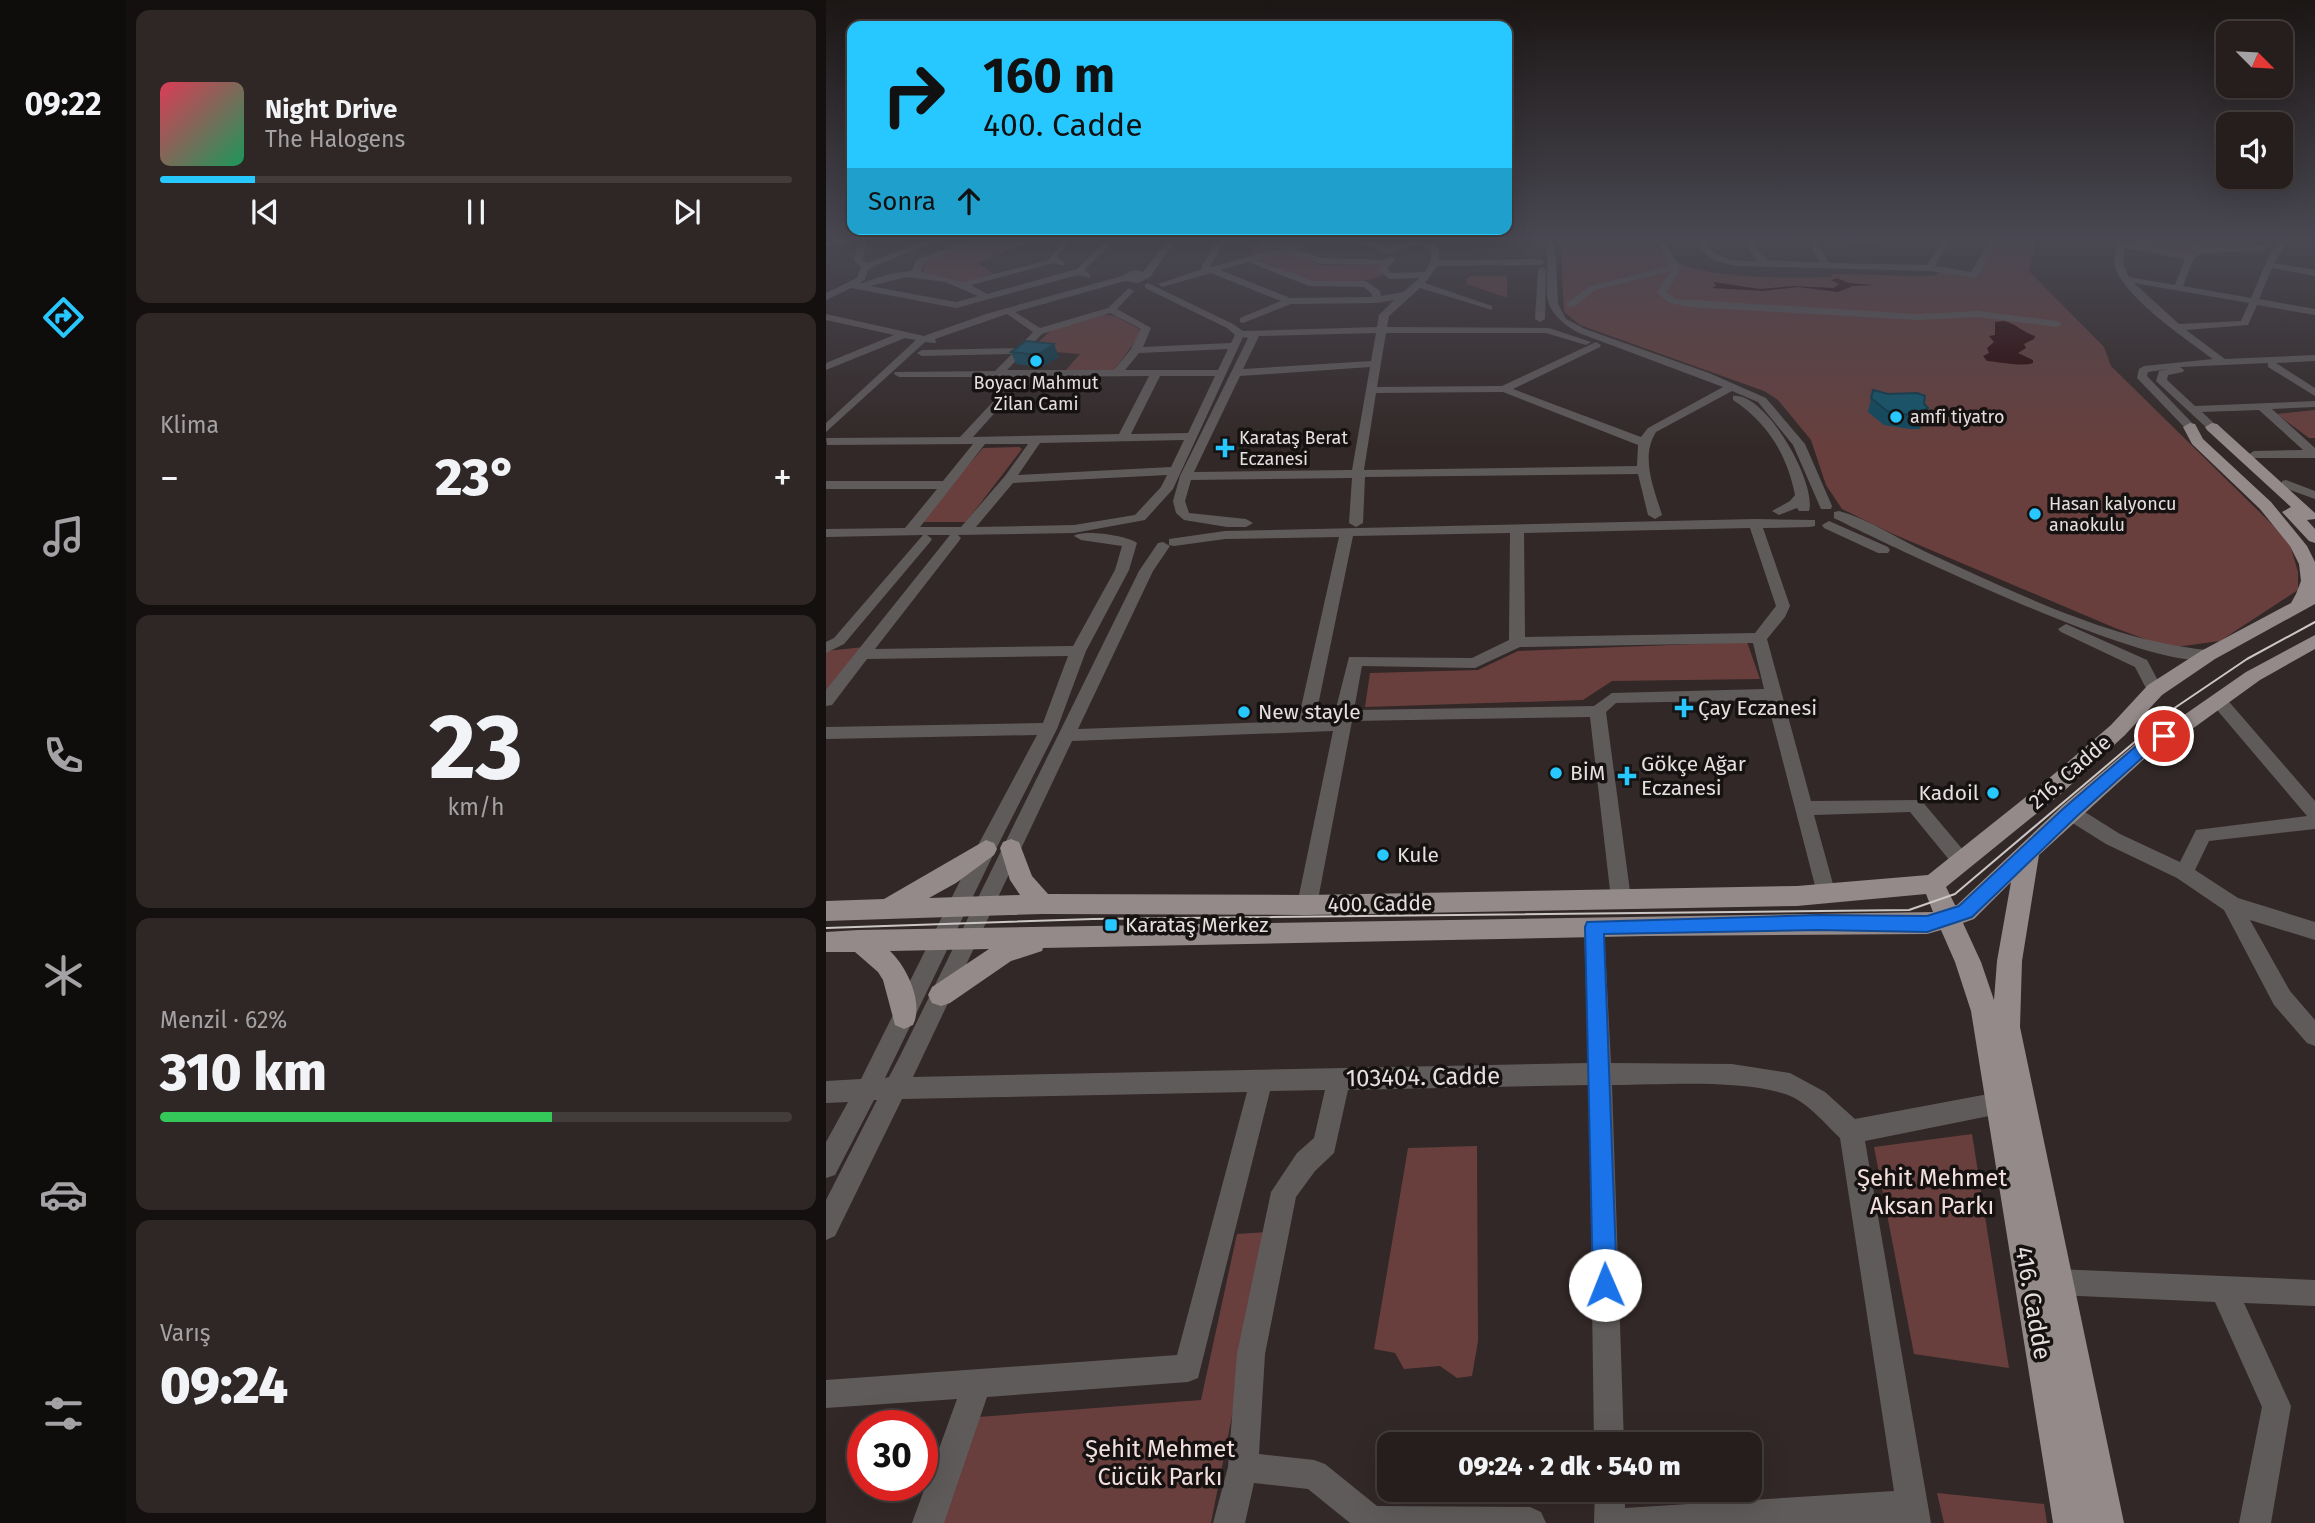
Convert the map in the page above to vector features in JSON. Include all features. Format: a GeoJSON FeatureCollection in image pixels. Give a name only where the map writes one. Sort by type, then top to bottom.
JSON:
{"type":"FeatureCollection","features":[{"type":"Feature","properties":{"kind":"main road"},"geometry":{"type":"LineString","coordinates":[[2189,427],[2225,453],[2315,538]]}},
{"type":"Feature","properties":{"kind":"main road"},"geometry":{"type":"LineString","coordinates":[[2118,730],[2309,604],[2308,561],[2299,544],[2287,527],[2197,441],[2189,427]]}},
{"type":"Feature","properties":{"kind":"main road"},"geometry":{"type":"LineString","coordinates":[[2212,427],[2228,434],[2315,510]]}},
{"type":"Feature","properties":{"kind":"main road"},"geometry":{"type":"LineString","coordinates":[[2212,427],[2315,521]]}},
{"type":"Feature","properties":{"kind":"main road","name":"216. Cadde"},"geometry":{"type":"LineString","coordinates":[[1933,884],[2118,730],[2155,690],[2208,655],[2309,604]]}},
{"type":"Feature","properties":{"kind":"main road"},"geometry":{"type":"LineString","coordinates":[[2147,744],[2168,724],[2222,684],[2315,630]]}},
{"type":"Feature","properties":{"kind":"main road","name":"216. Cadde"},"geometry":{"type":"LineString","coordinates":[[1930,922],[1965,912],[2070,812],[2147,744],[2182,727],[2253,676],[2315,641]]}},
{"type":"Feature","properties":{"kind":"main road"},"geometry":{"type":"LineString","coordinates":[[1011,848],[1021,880],[1042,904]]}},
{"type":"Feature","properties":{"kind":"main road"},"geometry":{"type":"LineString","coordinates":[[884,910],[904,902],[986,849]]}},
{"type":"Feature","properties":{"kind":"main road"},"geometry":{"type":"LineString","coordinates":[[2028,853],[2010,953],[2007,1017],[2056,1282],[2109,1519]]}},
{"type":"Feature","properties":{"kind":"main road","name":"400. Cadde"},"geometry":{"type":"LineString","coordinates":[[826,912],[1042,904],[1307,905],[1826,895],[1933,884]]}},
{"type":"Feature","properties":{"kind":"main road","name":"416. Cadde"},"geometry":{"type":"LineString","coordinates":[[1933,884],[1930,922],[1968,962],[1984,1011],[2071,1523]]}},
{"type":"Feature","properties":{"kind":"main road","name":"400. Cadde"},"geometry":{"type":"LineString","coordinates":[[826,942],[1930,922]]}},
{"type":"Feature","properties":{"kind":"main road"},"geometry":{"type":"LineString","coordinates":[[941,995],[1003,953],[1059,936]]}},
{"type":"Feature","properties":{"kind":"main road"},"geometry":{"type":"LineString","coordinates":[[858,940],[881,957],[898,978],[904,1017]]}},
{"type":"Feature","properties":{"kind":"street"},"geometry":{"type":"LineString","coordinates":[[826,429],[922,340],[1023,307]]}},
{"type":"Feature","properties":{"kind":"street"},"geometry":{"type":"LineString","coordinates":[[826,441],[938,342],[969,328],[1035,307]]}},
{"type":"Feature","properties":{"kind":"street"},"geometry":{"type":"LineString","coordinates":[[997,374],[1039,332],[1111,310],[1113,307]]}},
{"type":"Feature","properties":{"kind":"street"},"geometry":{"type":"LineString","coordinates":[[1189,307],[1240,341]]}},
{"type":"Feature","properties":{"kind":"street"},"geometry":{"type":"LineString","coordinates":[[1210,307],[1243,320],[1257,330]]}},
{"type":"Feature","properties":{"kind":"street"},"geometry":{"type":"LineString","coordinates":[[1243,320],[1275,307]]}},
{"type":"Feature","properties":{"kind":"street"},"geometry":{"type":"LineString","coordinates":[[1305,727],[1352,527],[1374,364],[1381,328],[1390,307]]}},
{"type":"Feature","properties":{"kind":"street"},"geometry":{"type":"LineString","coordinates":[[1538,307],[1536,329],[1596,345],[1762,400],[1799,444],[1831,515]]}},
{"type":"Feature","properties":{"kind":"street"},"geometry":{"type":"LineString","coordinates":[[1554,307],[1564,321],[1582,331],[1727,389],[1752,407],[1786,447],[1805,509]]}},
{"type":"Feature","properties":{"kind":"street"},"geometry":{"type":"LineString","coordinates":[[1744,307],[1917,317],[1978,314],[2057,324]]}},
{"type":"Feature","properties":{"kind":"street"},"geometry":{"type":"LineString","coordinates":[[2156,307],[2223,362]]}},
{"type":"Feature","properties":{"kind":"street"},"geometry":{"type":"LineString","coordinates":[[2178,327],[2238,325],[2249,317],[2253,307]]}},
{"type":"Feature","properties":{"kind":"street"},"geometry":{"type":"LineString","coordinates":[[2289,307],[2315,312]]}},
{"type":"Feature","properties":{"kind":"street"},"geometry":{"type":"LineString","coordinates":[[1111,310],[1146,328],[1136,350],[1117,373]]}},
{"type":"Feature","properties":{"kind":"street"},"geometry":{"type":"LineString","coordinates":[[1012,314],[1039,332]]}},
{"type":"Feature","properties":{"kind":"street"},"geometry":{"type":"LineString","coordinates":[[826,317],[938,342]]}},
{"type":"Feature","properties":{"kind":"street"},"geometry":{"type":"LineString","coordinates":[[826,1166],[867,1091],[986,849],[1057,732],[1146,571],[1168,544],[1189,532],[1192,527],[1179,501],[1180,474],[1191,436],[1220,373],[1240,341],[1257,330],[1513,325],[1537,318],[1564,321]]}},
{"type":"Feature","properties":{"kind":"street"},"geometry":{"type":"LineString","coordinates":[[1128,542],[1123,536],[1124,530],[1180,474],[1234,373],[1240,341],[1257,330],[1381,328],[1546,331],[1562,329],[1564,321]]}},
{"type":"Feature","properties":{"kind":"street"},"geometry":{"type":"LineString","coordinates":[[1136,350],[1275,339],[1308,331]]}},
{"type":"Feature","properties":{"kind":"street"},"geometry":{"type":"LineString","coordinates":[[826,367],[904,335]]}},
{"type":"Feature","properties":{"kind":"street"},"geometry":{"type":"LineString","coordinates":[[1504,388],[1596,345]]}},
{"type":"Feature","properties":{"kind":"street"},"geometry":{"type":"LineString","coordinates":[[922,354],[1019,351]]}},
{"type":"Feature","properties":{"kind":"street"},"geometry":{"type":"LineString","coordinates":[[2189,427],[2141,376],[2144,369],[2223,362],[2313,362]]}},
{"type":"Feature","properties":{"kind":"street"},"geometry":{"type":"LineString","coordinates":[[2212,427],[2161,381],[2163,373],[2313,362]]}},
{"type":"Feature","properties":{"kind":"street"},"geometry":{"type":"LineString","coordinates":[[1234,373],[1374,364]]}},
{"type":"Feature","properties":{"kind":"street"},"geometry":{"type":"LineString","coordinates":[[2272,365],[2315,393]]}},
{"type":"Feature","properties":{"kind":"street"},"geometry":{"type":"LineString","coordinates":[[1123,438],[1156,373]]}},
{"type":"Feature","properties":{"kind":"street"},"geometry":{"type":"LineString","coordinates":[[899,374],[1220,373]]}},
{"type":"Feature","properties":{"kind":"street"},"geometry":{"type":"LineString","coordinates":[[964,440],[1023,375]]}},
{"type":"Feature","properties":{"kind":"street"},"geometry":{"type":"LineString","coordinates":[[1370,390],[1504,388],[1645,443]]}},
{"type":"Feature","properties":{"kind":"street"},"geometry":{"type":"LineString","coordinates":[[1655,515],[1643,471],[1646,437],[1652,430],[1727,389]]}},
{"type":"Feature","properties":{"kind":"street"},"geometry":{"type":"LineString","coordinates":[[2193,409],[2315,404]]}},
{"type":"Feature","properties":{"kind":"street"},"geometry":{"type":"LineString","coordinates":[[2262,406],[2315,454]]}},
{"type":"Feature","properties":{"kind":"street"},"geometry":{"type":"LineString","coordinates":[[826,441],[1191,436]]}},
{"type":"Feature","properties":{"kind":"street"},"geometry":{"type":"LineString","coordinates":[[909,532],[982,440]]}},
{"type":"Feature","properties":{"kind":"street"},"geometry":{"type":"LineString","coordinates":[[826,701],[959,534],[1009,479],[1036,440]]}},
{"type":"Feature","properties":{"kind":"street"},"geometry":{"type":"LineString","coordinates":[[2254,455],[2315,454]]}},
{"type":"Feature","properties":{"kind":"street"},"geometry":{"type":"LineString","coordinates":[[1009,479],[1180,474],[1359,475],[1643,471]]}},
{"type":"Feature","properties":{"kind":"street"},"geometry":{"type":"LineString","coordinates":[[2286,484],[2315,495]]}},
{"type":"Feature","properties":{"kind":"street"},"geometry":{"type":"LineString","coordinates":[[826,485],[947,485]]}},
{"type":"Feature","properties":{"kind":"street"},"geometry":{"type":"LineString","coordinates":[[826,533],[1085,536],[1128,542],[1142,547],[1225,535],[1352,527],[1805,509],[1831,515],[2025,600],[2124,639],[2159,648],[2208,655]]}},
{"type":"Feature","properties":{"kind":"street"},"geometry":{"type":"LineString","coordinates":[[826,541],[925,539],[959,534],[1074,528],[1165,511],[1227,523],[1517,528],[1755,523],[1805,509],[1831,515],[2119,652],[2141,664],[2155,690]]}},
{"type":"Feature","properties":{"kind":"street"},"geometry":{"type":"LineString","coordinates":[[1307,905],[1341,721],[1355,661],[1475,663],[1517,642],[1759,638],[1780,614],[1783,606],[1755,523]]}},
{"type":"Feature","properties":{"kind":"street"},"geometry":{"type":"LineString","coordinates":[[1517,528],[1517,642]]}},
{"type":"Feature","properties":{"kind":"street"},"geometry":{"type":"LineString","coordinates":[[828,648],[839,641],[925,539]]}},
{"type":"Feature","properties":{"kind":"street"},"geometry":{"type":"LineString","coordinates":[[826,1227],[897,1088],[1011,848],[1057,732],[1078,651],[1122,570],[1128,542]]}},
{"type":"Feature","properties":{"kind":"street"},"geometry":{"type":"LineString","coordinates":[[1759,638],[1826,895]]}},
{"type":"Feature","properties":{"kind":"street"},"geometry":{"type":"LineString","coordinates":[[828,648],[1078,651]]}},
{"type":"Feature","properties":{"kind":"street"},"geometry":{"type":"LineString","coordinates":[[2141,664],[2161,662],[2163,654],[2159,648]]}},
{"type":"Feature","properties":{"kind":"street"},"geometry":{"type":"LineString","coordinates":[[826,733],[1305,727],[1341,721],[1598,711],[1612,698],[1773,694]]}},
{"type":"Feature","properties":{"kind":"street"},"geometry":{"type":"LineString","coordinates":[[2218,700],[2315,813]]}},
{"type":"Feature","properties":{"kind":"street"},"geometry":{"type":"LineString","coordinates":[[1598,711],[1621,899]]}},
{"type":"Feature","properties":{"kind":"street"},"geometry":{"type":"LineString","coordinates":[[1805,808],[1915,805],[1962,862]]}},
{"type":"Feature","properties":{"kind":"street"},"geometry":{"type":"LineString","coordinates":[[2070,812],[2113,839],[2184,873],[2231,904],[2261,916],[2315,931]]}},
{"type":"Feature","properties":{"kind":"street"},"geometry":{"type":"LineString","coordinates":[[2184,873],[2203,835],[2315,822]]}},
{"type":"Feature","properties":{"kind":"street"},"geometry":{"type":"LineString","coordinates":[[2231,904],[2282,999],[2315,1036]]}},
{"type":"Feature","properties":{"kind":"street"},"geometry":{"type":"LineString","coordinates":[[1594,927],[1609,1432]]}},
{"type":"Feature","properties":{"kind":"street","name":"103404. Cadde"},"geometry":{"type":"LineString","coordinates":[[826,1092],[1261,1080],[1600,1074],[1732,1075],[1790,1084],[1817,1100],[1851,1132]]}},
{"type":"Feature","properties":{"kind":"street"},"geometry":{"type":"LineString","coordinates":[[1229,1523],[1243,1466],[1251,1354],[1284,1192],[1306,1162],[1325,1145],[1339,1079]]}},
{"type":"Feature","properties":{"kind":"street"},"geometry":{"type":"LineString","coordinates":[[826,1394],[1188,1368],[1261,1080]]}},
{"type":"Feature","properties":{"kind":"street"},"geometry":{"type":"LineString","coordinates":[[1626,1523],[1913,1514],[1851,1132],[1999,1103]]}},
{"type":"Feature","properties":{"kind":"street"},"geometry":{"type":"LineString","coordinates":[[2056,1282],[2315,1293]]}},
{"type":"Feature","properties":{"kind":"street"},"geometry":{"type":"LineString","coordinates":[[2223,1289],[2277,1406],[2255,1523]]}},
{"type":"Feature","properties":{"kind":"street"},"geometry":{"type":"LineString","coordinates":[[928,1523],[977,1384]]}},
{"type":"Feature","properties":{"kind":"street"},"geometry":{"type":"LineString","coordinates":[[1243,1466],[1314,1475],[1368,1522],[1530,1523]]}},
{"type":"Feature","properties":{"kind":"street"},"geometry":{"type":"LineString","coordinates":[[1609,1502],[1610,1523]]}},
{"type":"Feature","properties":{"kind":"green space"},"geometry":{"type":"Polygon","coordinates":[[[1564,307],[2065,307],[2104,347],[2111,366],[2289,541],[2298,572],[2298,590],[2220,641],[2169,648],[2115,628],[1893,534],[1842,509],[1826,485],[1811,440],[1778,400],[1764,391],[1580,325],[1564,312],[1564,307]]]}},
{"type":"Feature","properties":{"kind":"green space"},"geometry":{"type":"Polygon","coordinates":[[[1101,314],[1115,316],[1143,331],[1114,370],[1066,370],[1080,354],[1029,350],[1054,328],[1101,314]]]}},
{"type":"Feature","properties":{"kind":"green space"},"geometry":{"type":"Polygon","coordinates":[[[2315,410],[2315,438],[2309,438],[2277,414],[2315,410]]]}},
{"type":"Feature","properties":{"kind":"green space"},"geometry":{"type":"Polygon","coordinates":[[[983,448],[1022,449],[966,522],[919,522],[983,448]]]}},
{"type":"Feature","properties":{"kind":"green space"},"geometry":{"type":"Polygon","coordinates":[[[1747,642],[1760,679],[1612,681],[1583,700],[1365,707],[1370,673],[1478,670],[1518,651],[1747,642]]]}},
{"type":"Feature","properties":{"kind":"green space"},"geometry":{"type":"Polygon","coordinates":[[[864,647],[826,697],[826,651],[864,647]]]}},
{"type":"Feature","properties":{"kind":"green space","name":"Şehit Mehmet Aksan Parkı"},"geometry":{"type":"Polygon","coordinates":[[[1972,1134],[2009,1368],[1914,1354],[1874,1147],[1972,1134]]]}},
{"type":"Feature","properties":{"kind":"green space"},"geometry":{"type":"Polygon","coordinates":[[[1477,1146],[1478,1341],[1472,1376],[1457,1378],[1440,1366],[1404,1369],[1395,1353],[1374,1349],[1408,1148],[1477,1146]]]}},
{"type":"Feature","properties":{"kind":"green space","name":"Şehit Mehmet Cücük Parkı"},"geometry":{"type":"Polygon","coordinates":[[[1268,1232],[1211,1523],[941,1523],[978,1417],[1201,1400],[1237,1234],[1268,1232]]]}},
{"type":"Feature","properties":{"kind":"green space"},"geometry":{"type":"Polygon","coordinates":[[[1937,1493],[2044,1504],[2047,1523],[1944,1523],[1937,1493]]]}},
{"type":"Feature","properties":{"kind":"shaded area"},"geometry":{"type":"Polygon","coordinates":[[[2004,321],[2035,336],[2024,344],[2026,348],[2018,353],[2033,360],[2033,363],[1987,361],[1983,356],[1989,353],[1987,348],[1994,342],[1989,336],[1995,335],[1995,322],[2004,321]]]}},
{"type":"Feature","properties":{"kind":"building"},"geometry":{"type":"Polygon","coordinates":[[[1026,341],[1054,344],[1037,355],[1011,352],[1026,341]]]}},
{"type":"Feature","properties":{"kind":"building"},"geometry":{"type":"Polygon","coordinates":[[[1873,390],[1888,394],[1917,393],[1925,396],[1924,404],[1928,408],[1922,411],[1924,415],[1915,416],[1887,411],[1871,398],[1873,390]]]}},
{"type":"Feature","properties":{"kind":"tram line"},"geometry":{"type":"LineString","coordinates":[[826,928],[1093,919],[1909,910],[1955,894],[2176,707],[2247,659],[2315,622]]}},
{"type":"Feature","properties":{"kind":"place","name":"Boyacı Mahmut Zilan Cami"},"geometry":{"type":"Point","coordinates":[1036,361]}},
{"type":"Feature","properties":{"kind":"place","name":"amfi tiyatro"},"geometry":{"type":"Point","coordinates":[1896,417]}},
{"type":"Feature","properties":{"kind":"place","name":"Karataş Berat Eczanesi"},"geometry":{"type":"Point","coordinates":[1225,448]}},
{"type":"Feature","properties":{"kind":"place","name":"Hasan kalyoncu anaokulu"},"geometry":{"type":"Point","coordinates":[2035,514]}},
{"type":"Feature","properties":{"kind":"place","name":"Çay Eczanesi"},"geometry":{"type":"Point","coordinates":[1684,708]}},
{"type":"Feature","properties":{"kind":"place","name":"New stayle"},"geometry":{"type":"Point","coordinates":[1244,712]}},
{"type":"Feature","properties":{"kind":"place","name":"BİM"},"geometry":{"type":"Point","coordinates":[1556,773]}},
{"type":"Feature","properties":{"kind":"place","name":"Gökçe Ağar Eczanesi"},"geometry":{"type":"Point","coordinates":[1627,776]}},
{"type":"Feature","properties":{"kind":"place","name":"Kadoil"},"geometry":{"type":"Point","coordinates":[1993,793]}},
{"type":"Feature","properties":{"kind":"place","name":"Kule"},"geometry":{"type":"Point","coordinates":[1383,855]}},
{"type":"Feature","properties":{"kind":"place","name":"Karataş Merkez"},"geometry":{"type":"Point","coordinates":[1111,925]}},
{"type":"Feature","properties":{"kind":"route"},"geometry":{"type":"LineString","coordinates":[[1605,1285],[1594,927],[1927,924],[1965,912],[2070,812],[2147,744],[2164,736]]}}]}
